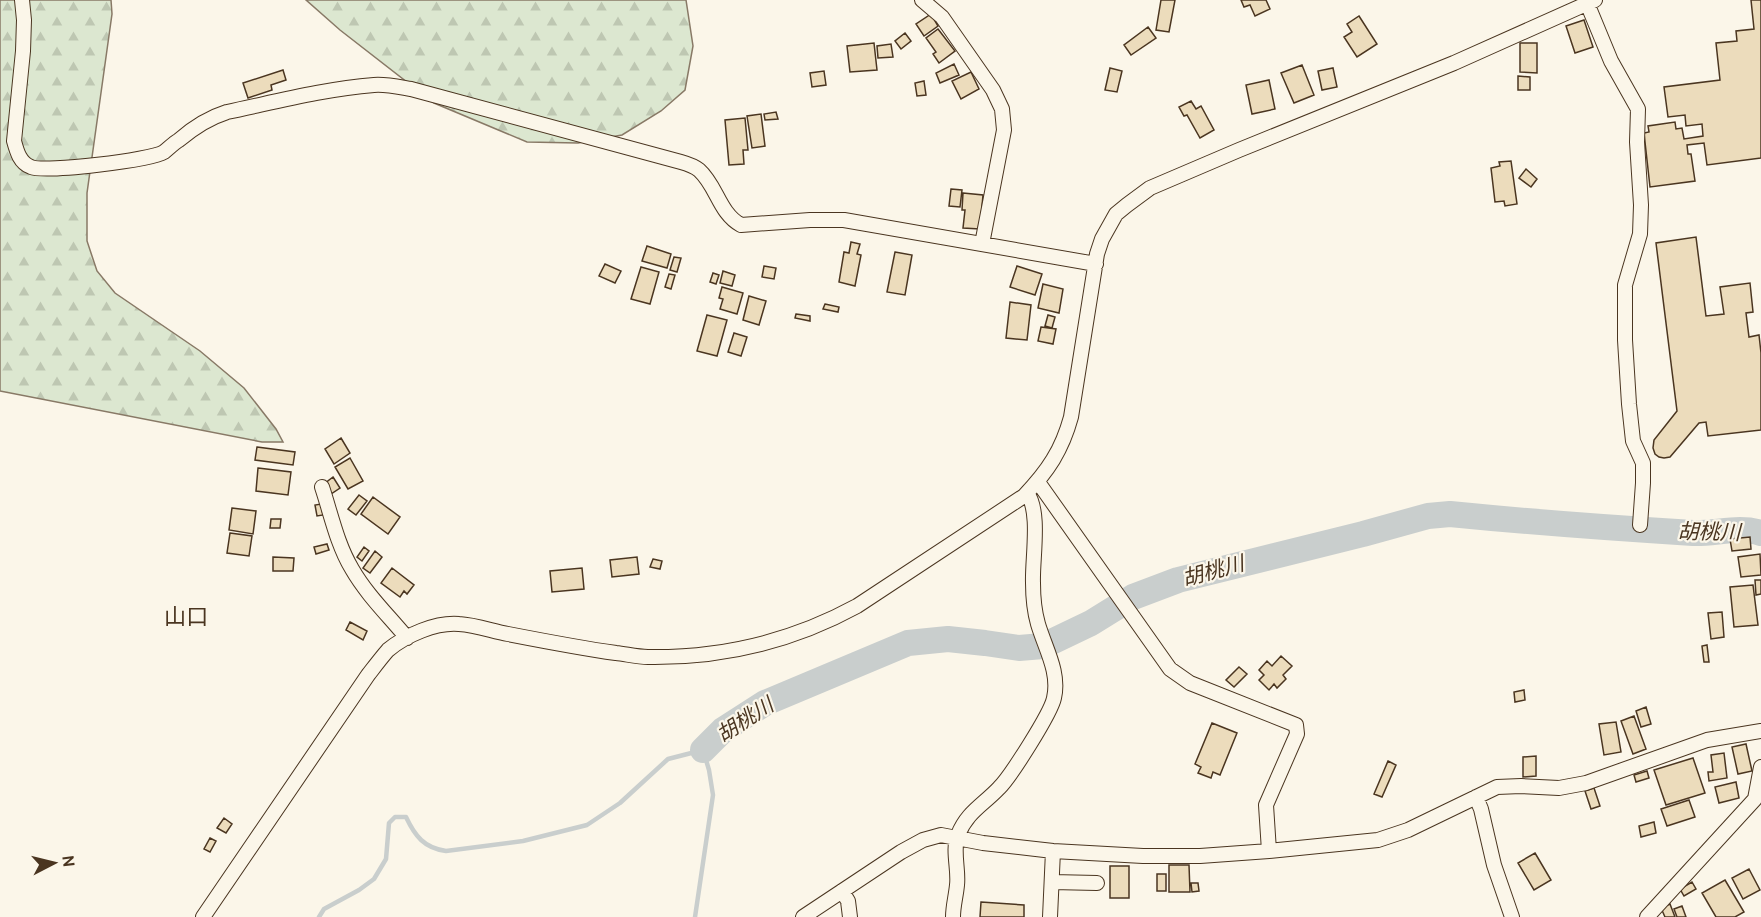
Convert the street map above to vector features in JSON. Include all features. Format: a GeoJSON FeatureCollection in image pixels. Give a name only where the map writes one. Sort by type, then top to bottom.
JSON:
{"type":"FeatureCollection","features":[{"type":"Feature","properties":{"kind":"street"},"geometry":{"type":"LineString","coordinates":[[22,0],[23,51],[14,141],[17,154],[31,167],[60,168],[148,158],[164,152],[197,125],[216,115],[332,91],[375,85],[394,86],[694,167],[707,180],[726,212],[741,225],[844,220],[1096,264]]}},
{"type":"Feature","properties":{"kind":"street"},"geometry":{"type":"LineString","coordinates":[[922,0],[942,17],[993,90],[1002,109],[1004,130],[982,244]]}},
{"type":"Feature","properties":{"kind":"street"},"geometry":{"type":"LineString","coordinates":[[203,917],[368,675],[387,652],[407,638],[430,628],[457,624],[644,657],[706,655],[779,639],[839,616],[1027,493],[1056,458],[1071,417],[1102,238],[1116,214],[1127,205],[1150,188],[1454,63],[1591,2],[1611,62],[1638,109],[1640,234],[1625,285],[1625,340],[1634,441],[1643,463],[1640,525]]}},
{"type":"Feature","properties":{"kind":"street"},"geometry":{"type":"LineString","coordinates":[[1038,482],[1170,669],[1190,683],[1296,725],[1297,734],[1266,805],[1269,851]]}},
{"type":"Feature","properties":{"kind":"street"},"geometry":{"type":"LineString","coordinates":[[322,487],[351,568],[369,594],[407,638]]}},
{"type":"Feature","properties":{"kind":"street"},"geometry":{"type":"LineString","coordinates":[[953,917],[957,885],[957,838],[970,814],[1007,778],[1048,714],[1056,686],[1053,667],[1039,625],[1034,601],[1035,515],[1027,493]]}},
{"type":"Feature","properties":{"kind":"street"},"geometry":{"type":"LineString","coordinates":[[803,917],[901,852],[923,840],[940,835],[1053,851],[1143,856],[1200,856],[1378,840],[1408,830],[1497,787],[1568,787],[1586,783],[1707,740],[1761,731]]}},
{"type":"Feature","properties":{"kind":"street"},"geometry":{"type":"LineString","coordinates":[[1647,917],[1755,799],[1761,767]]}},
{"type":"Feature","properties":{"kind":"street"},"geometry":{"type":"LineString","coordinates":[[1476,797],[1494,865],[1512,917]]}},
{"type":"Feature","properties":{"kind":"street"},"geometry":{"type":"LineString","coordinates":[[1050,917],[1053,851]]}},
{"type":"Feature","properties":{"kind":"street"},"geometry":{"type":"LineString","coordinates":[[1052,882],[1097,883]]}},
{"type":"Feature","properties":{"kind":"street"},"geometry":{"type":"LineString","coordinates":[[842,891],[848,902],[850,917]]}},
{"type":"Feature","properties":{"kind":"green space"},"geometry":{"type":"Polygon","coordinates":[[[0,0],[111,0],[112,14],[87,193],[87,241],[97,271],[115,293],[200,351],[244,388],[276,429],[283,442],[262,442],[0,391],[0,0]]]}},
{"type":"Feature","properties":{"kind":"green space"},"geometry":{"type":"Polygon","coordinates":[[[306,0],[686,0],[693,46],[685,90],[661,111],[622,135],[578,143],[527,142],[434,103],[340,30],[306,0]]]}},
{"type":"Feature","properties":{"kind":"building"},"geometry":{"type":"Polygon","coordinates":[[[1161,0],[1175,0],[1169,32],[1156,30],[1161,0]]]}},
{"type":"Feature","properties":{"kind":"building"},"geometry":{"type":"Polygon","coordinates":[[[1241,0],[1266,0],[1270,9],[1255,16],[1250,5],[1244,7],[1241,0]]]}},
{"type":"Feature","properties":{"kind":"building"},"geometry":{"type":"Polygon","coordinates":[[[1751,0],[1761,0],[1761,158],[1707,165],[1704,143],[1687,145],[1688,154],[1691,154],[1695,181],[1650,187],[1644,133],[1649,132],[1648,126],[1675,122],[1676,129],[1682,128],[1684,139],[1703,136],[1702,124],[1686,126],[1685,115],[1668,117],[1664,87],[1720,80],[1716,43],[1737,41],[1736,31],[1754,29],[1751,0]]]}},
{"type":"Feature","properties":{"kind":"building"},"geometry":{"type":"Polygon","coordinates":[[[931,14],[938,26],[924,36],[916,24],[931,14]]]}},
{"type":"Feature","properties":{"kind":"building"},"geometry":{"type":"Polygon","coordinates":[[[1359,16],[1377,44],[1357,57],[1344,37],[1352,32],[1347,24],[1359,16]]]}},
{"type":"Feature","properties":{"kind":"building"},"geometry":{"type":"Polygon","coordinates":[[[1584,20],[1593,47],[1575,53],[1566,26],[1584,20]]]}},
{"type":"Feature","properties":{"kind":"building"},"geometry":{"type":"Polygon","coordinates":[[[1148,27],[1156,38],[1131,55],[1124,45],[1148,27]]]}},
{"type":"Feature","properties":{"kind":"building"},"geometry":{"type":"Polygon","coordinates":[[[938,29],[955,51],[939,63],[933,54],[936,52],[926,38],[938,29]]]}},
{"type":"Feature","properties":{"kind":"building"},"geometry":{"type":"Polygon","coordinates":[[[905,33],[911,41],[901,49],[895,41],[905,33]]]}},
{"type":"Feature","properties":{"kind":"building"},"geometry":{"type":"Polygon","coordinates":[[[874,43],[877,70],[850,72],[847,46],[874,43]]]}},
{"type":"Feature","properties":{"kind":"building"},"geometry":{"type":"Polygon","coordinates":[[[1520,43],[1537,43],[1537,73],[1520,72],[1520,43]]]}},
{"type":"Feature","properties":{"kind":"building"},"geometry":{"type":"Polygon","coordinates":[[[891,44],[893,57],[878,58],[877,46],[891,44]]]}},
{"type":"Feature","properties":{"kind":"building"},"geometry":{"type":"Polygon","coordinates":[[[954,64],[959,75],[940,83],[936,73],[954,64]]]}},
{"type":"Feature","properties":{"kind":"building"},"geometry":{"type":"Polygon","coordinates":[[[1302,65],[1314,95],[1294,103],[1281,73],[1302,65]]]}},
{"type":"Feature","properties":{"kind":"building"},"geometry":{"type":"Polygon","coordinates":[[[1110,68],[1122,71],[1117,92],[1105,90],[1110,68]]]}},
{"type":"Feature","properties":{"kind":"building"},"geometry":{"type":"Polygon","coordinates":[[[1333,68],[1337,87],[1322,90],[1318,71],[1333,68]]]}},
{"type":"Feature","properties":{"kind":"building"},"geometry":{"type":"Polygon","coordinates":[[[283,70],[286,80],[271,85],[272,90],[248,98],[243,83],[283,70]]]}},
{"type":"Feature","properties":{"kind":"building"},"geometry":{"type":"Polygon","coordinates":[[[824,71],[826,85],[812,87],[810,73],[824,71]]]}},
{"type":"Feature","properties":{"kind":"building"},"geometry":{"type":"Polygon","coordinates":[[[971,72],[979,89],[961,99],[952,81],[971,72]]]}},
{"type":"Feature","properties":{"kind":"building"},"geometry":{"type":"Polygon","coordinates":[[[1518,76],[1530,77],[1530,90],[1518,90],[1518,76]]]}},
{"type":"Feature","properties":{"kind":"building"},"geometry":{"type":"Polygon","coordinates":[[[1269,80],[1275,109],[1252,114],[1246,85],[1269,80]]]}},
{"type":"Feature","properties":{"kind":"building"},"geometry":{"type":"Polygon","coordinates":[[[924,81],[926,95],[917,96],[915,83],[924,81]]]}},
{"type":"Feature","properties":{"kind":"building"},"geometry":{"type":"Polygon","coordinates":[[[1191,101],[1196,109],[1201,106],[1214,130],[1200,138],[1187,115],[1184,116],[1179,107],[1191,101]]]}},
{"type":"Feature","properties":{"kind":"building"},"geometry":{"type":"Polygon","coordinates":[[[776,112],[778,119],[765,120],[764,114],[776,112]]]}},
{"type":"Feature","properties":{"kind":"building"},"geometry":{"type":"Polygon","coordinates":[[[761,114],[765,146],[752,148],[747,116],[761,114]]]}},
{"type":"Feature","properties":{"kind":"building"},"geometry":{"type":"Polygon","coordinates":[[[745,118],[748,150],[743,150],[744,164],[729,165],[725,120],[745,118]]]}},
{"type":"Feature","properties":{"kind":"building"},"geometry":{"type":"Polygon","coordinates":[[[1511,161],[1517,204],[1505,206],[1504,201],[1495,202],[1491,168],[1500,166],[1499,162],[1511,161]]]}},
{"type":"Feature","properties":{"kind":"building"},"geometry":{"type":"Polygon","coordinates":[[[1526,169],[1537,179],[1531,187],[1519,178],[1526,169]]]}},
{"type":"Feature","properties":{"kind":"building"},"geometry":{"type":"Polygon","coordinates":[[[951,189],[962,190],[960,207],[949,206],[951,189]]]}},
{"type":"Feature","properties":{"kind":"building"},"geometry":{"type":"Polygon","coordinates":[[[963,193],[983,195],[980,229],[963,228],[965,210],[962,210],[963,193]]]}},
{"type":"Feature","properties":{"kind":"building"},"geometry":{"type":"Polygon","coordinates":[[[1696,237],[1706,316],[1724,314],[1720,287],[1750,283],[1753,312],[1746,313],[1749,337],[1759,335],[1761,430],[1708,436],[1706,422],[1699,423],[1670,457],[1664,458],[1655,454],[1654,440],[1677,411],[1656,243],[1696,237]]]}},
{"type":"Feature","properties":{"kind":"building"},"geometry":{"type":"Polygon","coordinates":[[[851,242],[860,244],[857,254],[861,255],[855,286],[839,282],[844,252],[849,253],[851,242]]]}},
{"type":"Feature","properties":{"kind":"building"},"geometry":{"type":"Polygon","coordinates":[[[647,246],[671,254],[667,268],[642,261],[647,246]]]}},
{"type":"Feature","properties":{"kind":"building"},"geometry":{"type":"Polygon","coordinates":[[[895,252],[912,255],[905,295],[887,292],[895,252]]]}},
{"type":"Feature","properties":{"kind":"building"},"geometry":{"type":"Polygon","coordinates":[[[674,257],[681,258],[677,272],[670,270],[674,257]]]}},
{"type":"Feature","properties":{"kind":"building"},"geometry":{"type":"Polygon","coordinates":[[[605,264],[621,271],[615,283],[599,276],[605,264]]]}},
{"type":"Feature","properties":{"kind":"building"},"geometry":{"type":"Polygon","coordinates":[[[764,266],[776,268],[774,279],[762,277],[764,266]]]}},
{"type":"Feature","properties":{"kind":"building"},"geometry":{"type":"Polygon","coordinates":[[[1017,266],[1042,274],[1035,295],[1010,287],[1017,266]]]}},
{"type":"Feature","properties":{"kind":"building"},"geometry":{"type":"Polygon","coordinates":[[[641,267],[659,272],[650,304],[631,299],[641,267]]]}},
{"type":"Feature","properties":{"kind":"building"},"geometry":{"type":"Polygon","coordinates":[[[723,271],[735,275],[732,286],[720,283],[723,271]]]}},
{"type":"Feature","properties":{"kind":"building"},"geometry":{"type":"Polygon","coordinates":[[[713,273],[719,275],[716,284],[710,282],[713,273]]]}},
{"type":"Feature","properties":{"kind":"building"},"geometry":{"type":"Polygon","coordinates":[[[669,274],[675,275],[671,289],[665,287],[669,274]]]}},
{"type":"Feature","properties":{"kind":"building"},"geometry":{"type":"Polygon","coordinates":[[[1043,284],[1063,289],[1059,313],[1038,308],[1043,284]]]}},
{"type":"Feature","properties":{"kind":"building"},"geometry":{"type":"Polygon","coordinates":[[[722,287],[743,293],[737,314],[720,309],[723,299],[719,298],[722,287]]]}},
{"type":"Feature","properties":{"kind":"building"},"geometry":{"type":"Polygon","coordinates":[[[749,296],[766,301],[759,325],[743,320],[749,296]]]}},
{"type":"Feature","properties":{"kind":"building"},"geometry":{"type":"Polygon","coordinates":[[[1010,302],[1031,305],[1027,340],[1006,338],[1010,302]]]}},
{"type":"Feature","properties":{"kind":"building"},"geometry":{"type":"Polygon","coordinates":[[[825,304],[839,307],[838,312],[823,309],[825,304]]]}},
{"type":"Feature","properties":{"kind":"building"},"geometry":{"type":"Polygon","coordinates":[[[796,314],[810,316],[810,321],[795,318],[796,314]]]}},
{"type":"Feature","properties":{"kind":"building"},"geometry":{"type":"Polygon","coordinates":[[[707,315],[727,320],[717,356],[697,351],[707,315]]]}},
{"type":"Feature","properties":{"kind":"building"},"geometry":{"type":"Polygon","coordinates":[[[1048,315],[1055,317],[1052,328],[1045,326],[1048,315]]]}},
{"type":"Feature","properties":{"kind":"building"},"geometry":{"type":"Polygon","coordinates":[[[1041,327],[1056,329],[1053,344],[1038,341],[1041,327]]]}},
{"type":"Feature","properties":{"kind":"building"},"geometry":{"type":"Polygon","coordinates":[[[734,333],[747,337],[741,356],[728,352],[734,333]]]}},
{"type":"Feature","properties":{"kind":"building"},"geometry":{"type":"Polygon","coordinates":[[[341,438],[350,453],[334,464],[325,449],[341,438]]]}},
{"type":"Feature","properties":{"kind":"building"},"geometry":{"type":"Polygon","coordinates":[[[257,447],[295,452],[293,465],[255,460],[257,447]]]}},
{"type":"Feature","properties":{"kind":"building"},"geometry":{"type":"Polygon","coordinates":[[[350,458],[363,481],[348,489],[335,467],[350,458]]]}},
{"type":"Feature","properties":{"kind":"building"},"geometry":{"type":"Polygon","coordinates":[[[258,468],[291,472],[288,495],[256,491],[258,468]]]}},
{"type":"Feature","properties":{"kind":"building"},"geometry":{"type":"Polygon","coordinates":[[[333,477],[340,488],[331,494],[324,484],[333,477]]]}},
{"type":"Feature","properties":{"kind":"building"},"geometry":{"type":"Polygon","coordinates":[[[359,495],[367,501],[356,515],[348,509],[359,495]]]}},
{"type":"Feature","properties":{"kind":"building"},"geometry":{"type":"Polygon","coordinates":[[[373,497],[400,517],[388,534],[361,514],[373,497]]]}},
{"type":"Feature","properties":{"kind":"building"},"geometry":{"type":"Polygon","coordinates":[[[321,504],[323,515],[317,516],[315,505],[321,504]]]}},
{"type":"Feature","properties":{"kind":"building"},"geometry":{"type":"Polygon","coordinates":[[[232,508],[256,511],[253,534],[229,530],[232,508]]]}},
{"type":"Feature","properties":{"kind":"building"},"geometry":{"type":"Polygon","coordinates":[[[271,519],[281,519],[280,528],[270,528],[271,519]]]}},
{"type":"Feature","properties":{"kind":"building"},"geometry":{"type":"Polygon","coordinates":[[[230,533],[252,536],[249,556],[227,553],[230,533]]]}},
{"type":"Feature","properties":{"kind":"building"},"geometry":{"type":"Polygon","coordinates":[[[1750,537],[1751,549],[1732,551],[1730,539],[1750,537]]]}},
{"type":"Feature","properties":{"kind":"building"},"geometry":{"type":"Polygon","coordinates":[[[327,544],[329,550],[316,554],[314,547],[327,544]]]}},
{"type":"Feature","properties":{"kind":"building"},"geometry":{"type":"Polygon","coordinates":[[[364,547],[369,551],[362,561],[357,557],[364,547]]]}},
{"type":"Feature","properties":{"kind":"building"},"geometry":{"type":"Polygon","coordinates":[[[375,551],[382,557],[370,573],[363,568],[375,551]]]}},
{"type":"Feature","properties":{"kind":"building"},"geometry":{"type":"Polygon","coordinates":[[[1760,554],[1761,575],[1741,577],[1738,557],[1760,554]]]}},
{"type":"Feature","properties":{"kind":"building"},"geometry":{"type":"Polygon","coordinates":[[[273,557],[294,558],[293,571],[273,571],[273,557]]]}},
{"type":"Feature","properties":{"kind":"building"},"geometry":{"type":"Polygon","coordinates":[[[637,557],[639,574],[612,577],[610,560],[637,557]]]}},
{"type":"Feature","properties":{"kind":"building"},"geometry":{"type":"Polygon","coordinates":[[[653,559],[662,561],[660,569],[650,567],[653,559]]]}},
{"type":"Feature","properties":{"kind":"building"},"geometry":{"type":"Polygon","coordinates":[[[392,568],[414,585],[407,594],[404,591],[400,597],[381,583],[392,568]]]}},
{"type":"Feature","properties":{"kind":"building"},"geometry":{"type":"Polygon","coordinates":[[[582,568],[584,589],[552,592],[550,571],[582,568]]]}},
{"type":"Feature","properties":{"kind":"building"},"geometry":{"type":"Polygon","coordinates":[[[1755,580],[1761,580],[1761,594],[1756,595],[1755,580]]]}},
{"type":"Feature","properties":{"kind":"building"},"geometry":{"type":"Polygon","coordinates":[[[1753,585],[1758,625],[1734,627],[1730,587],[1753,585]]]}},
{"type":"Feature","properties":{"kind":"building"},"geometry":{"type":"Polygon","coordinates":[[[1722,612],[1724,637],[1711,639],[1708,613],[1722,612]]]}},
{"type":"Feature","properties":{"kind":"building"},"geometry":{"type":"Polygon","coordinates":[[[350,622],[367,631],[363,640],[346,630],[350,622]]]}},
{"type":"Feature","properties":{"kind":"building"},"geometry":{"type":"Polygon","coordinates":[[[1707,645],[1709,662],[1704,662],[1702,646],[1707,645]]]}},
{"type":"Feature","properties":{"kind":"building"},"geometry":{"type":"Polygon","coordinates":[[[1281,656],[1292,666],[1283,675],[1286,679],[1277,688],[1274,684],[1269,690],[1259,680],[1264,675],[1259,670],[1267,661],[1272,666],[1281,656]]]}},
{"type":"Feature","properties":{"kind":"building"},"geometry":{"type":"Polygon","coordinates":[[[1239,667],[1247,674],[1234,687],[1226,680],[1239,667]]]}},
{"type":"Feature","properties":{"kind":"building"},"geometry":{"type":"Polygon","coordinates":[[[1524,690],[1525,700],[1515,702],[1514,692],[1524,690]]]}},
{"type":"Feature","properties":{"kind":"building"},"geometry":{"type":"Polygon","coordinates":[[[1646,707],[1651,724],[1641,727],[1636,711],[1646,707]]]}},
{"type":"Feature","properties":{"kind":"building"},"geometry":{"type":"Polygon","coordinates":[[[1634,716],[1646,749],[1633,754],[1621,721],[1634,716]]]}},
{"type":"Feature","properties":{"kind":"building"},"geometry":{"type":"Polygon","coordinates":[[[1616,722],[1621,752],[1604,755],[1599,724],[1616,722]]]}},
{"type":"Feature","properties":{"kind":"building"},"geometry":{"type":"Polygon","coordinates":[[[1212,723],[1237,733],[1220,775],[1213,772],[1211,778],[1198,773],[1201,767],[1195,764],[1212,723]]]}},
{"type":"Feature","properties":{"kind":"building"},"geometry":{"type":"Polygon","coordinates":[[[1746,744],[1752,771],[1738,774],[1732,747],[1746,744]]]}},
{"type":"Feature","properties":{"kind":"building"},"geometry":{"type":"Polygon","coordinates":[[[1724,753],[1727,778],[1709,781],[1708,772],[1713,772],[1711,755],[1724,753]]]}},
{"type":"Feature","properties":{"kind":"building"},"geometry":{"type":"Polygon","coordinates":[[[1536,756],[1536,776],[1523,777],[1523,757],[1536,756]]]}},
{"type":"Feature","properties":{"kind":"building"},"geometry":{"type":"Polygon","coordinates":[[[1693,758],[1705,793],[1666,805],[1654,770],[1693,758]]]}},
{"type":"Feature","properties":{"kind":"building"},"geometry":{"type":"Polygon","coordinates":[[[1388,761],[1396,765],[1382,797],[1374,794],[1388,761]]]}},
{"type":"Feature","properties":{"kind":"building"},"geometry":{"type":"Polygon","coordinates":[[[1647,771],[1649,778],[1636,782],[1634,775],[1647,771]]]}},
{"type":"Feature","properties":{"kind":"building"},"geometry":{"type":"Polygon","coordinates":[[[1736,782],[1739,798],[1719,803],[1715,787],[1736,782]]]}},
{"type":"Feature","properties":{"kind":"building"},"geometry":{"type":"Polygon","coordinates":[[[1594,788],[1600,806],[1591,809],[1585,791],[1594,788]]]}},
{"type":"Feature","properties":{"kind":"building"},"geometry":{"type":"Polygon","coordinates":[[[1689,800],[1695,817],[1667,826],[1661,809],[1689,800]]]}},
{"type":"Feature","properties":{"kind":"building"},"geometry":{"type":"Polygon","coordinates":[[[224,818],[232,824],[226,833],[217,828],[224,818]]]}},
{"type":"Feature","properties":{"kind":"building"},"geometry":{"type":"Polygon","coordinates":[[[1654,822],[1656,833],[1641,837],[1639,826],[1654,822]]]}},
{"type":"Feature","properties":{"kind":"building"},"geometry":{"type":"Polygon","coordinates":[[[210,838],[216,841],[210,852],[204,849],[210,838]]]}},
{"type":"Feature","properties":{"kind":"building"},"geometry":{"type":"Polygon","coordinates":[[[1535,853],[1551,880],[1534,890],[1518,863],[1535,853]]]}},
{"type":"Feature","properties":{"kind":"building"},"geometry":{"type":"Polygon","coordinates":[[[1169,865],[1189,865],[1190,892],[1169,892],[1169,865]]]}},
{"type":"Feature","properties":{"kind":"building"},"geometry":{"type":"Polygon","coordinates":[[[1110,866],[1129,866],[1129,898],[1110,898],[1110,866]]]}},
{"type":"Feature","properties":{"kind":"building"},"geometry":{"type":"Polygon","coordinates":[[[1749,869],[1760,890],[1743,899],[1732,878],[1749,869]]]}},
{"type":"Feature","properties":{"kind":"building"},"geometry":{"type":"Polygon","coordinates":[[[1157,874],[1166,874],[1166,891],[1157,891],[1157,874]]]}},
{"type":"Feature","properties":{"kind":"building"},"geometry":{"type":"Polygon","coordinates":[[[1725,880],[1744,912],[1735,917],[1716,917],[1702,893],[1725,880]]]}},
{"type":"Feature","properties":{"kind":"building"},"geometry":{"type":"Polygon","coordinates":[[[1692,882],[1696,889],[1684,896],[1680,889],[1692,882]]]}},
{"type":"Feature","properties":{"kind":"building"},"geometry":{"type":"Polygon","coordinates":[[[1191,883],[1198,883],[1199,891],[1192,892],[1191,883]]]}},
{"type":"Feature","properties":{"kind":"building"},"geometry":{"type":"Polygon","coordinates":[[[981,902],[1024,905],[1024,917],[980,917],[981,902]]]}},
{"type":"Feature","properties":{"kind":"building"},"geometry":{"type":"Polygon","coordinates":[[[1670,904],[1675,917],[1665,917],[1661,908],[1670,904]]]}},
{"type":"Feature","properties":{"kind":"building"},"geometry":{"type":"Polygon","coordinates":[[[1682,906],[1686,917],[1677,917],[1674,909],[1682,906]]]}},
{"type":"Feature","properties":{"kind":"waterway","name":"胡桃川"},"geometry":{"type":"LineString","coordinates":[[703,750],[723,730],[765,703],[908,643],[948,639],[1019,648],[1043,646],[1091,623],[1133,597],[1178,580],[1428,516],[1450,514],[1693,533],[1736,530],[1761,533]]}},
{"type":"Feature","properties":{"kind":"waterway"},"geometry":{"type":"LineString","coordinates":[[319,917],[324,909],[374,879],[386,859],[389,823],[395,817],[406,817],[421,840],[432,847],[446,851],[523,841],[587,825],[620,803],[668,759],[703,750],[713,795],[695,917]]}},
{"type":"Feature","properties":{"kind":"district","name":"山口"},"geometry":{"type":"Point","coordinates":[186,616]}}]}
